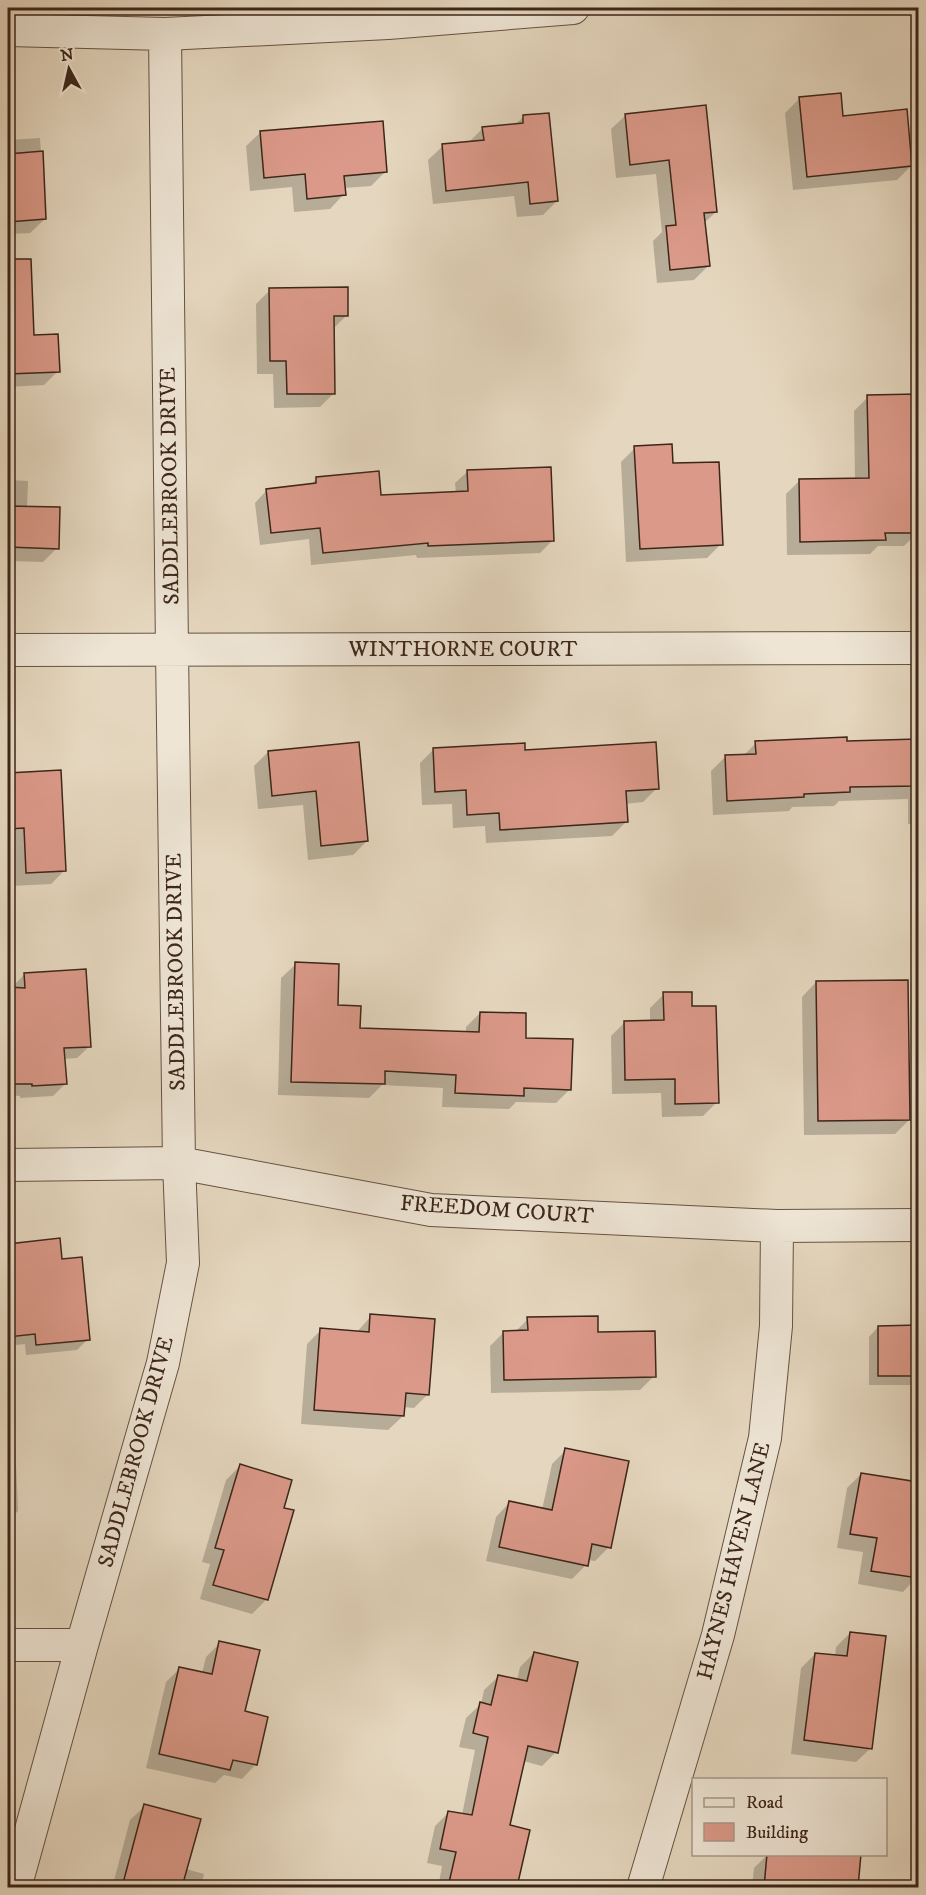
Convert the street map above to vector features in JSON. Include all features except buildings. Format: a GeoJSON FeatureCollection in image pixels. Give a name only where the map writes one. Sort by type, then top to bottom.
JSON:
{"type":"FeatureCollection","features":[{"type":"Feature","properties":{"kind":"street"},"geometry":{"type":"LineString","coordinates":[[8,30],[165,34],[388,23],[573,8]]}},
{"type":"Feature","properties":{"kind":"street","name":"SADDLEBROOK DRIVE"},"geometry":{"type":"LineString","coordinates":[[15,1887],[164,1363],[183,1263],[179,1163],[165,34]]}},
{"type":"Feature","properties":{"kind":"street","name":"WINTHORNE COURT"},"geometry":{"type":"LineString","coordinates":[[8,650],[918,648]]}},
{"type":"Feature","properties":{"kind":"street","name":"FREEDOM COURT"},"geometry":{"type":"LineString","coordinates":[[8,1165],[179,1163],[431,1210],[777,1226],[918,1225]]}},
{"type":"Feature","properties":{"kind":"street","name":"HAYNES HAVEN LANE"},"geometry":{"type":"LineString","coordinates":[[643,1887],[718,1635],[765,1438],[776,1326],[777,1226]]}},
{"type":"Feature","properties":{"kind":"street"},"geometry":{"type":"LineString","coordinates":[[8,1645],[82,1645]]}}]}
